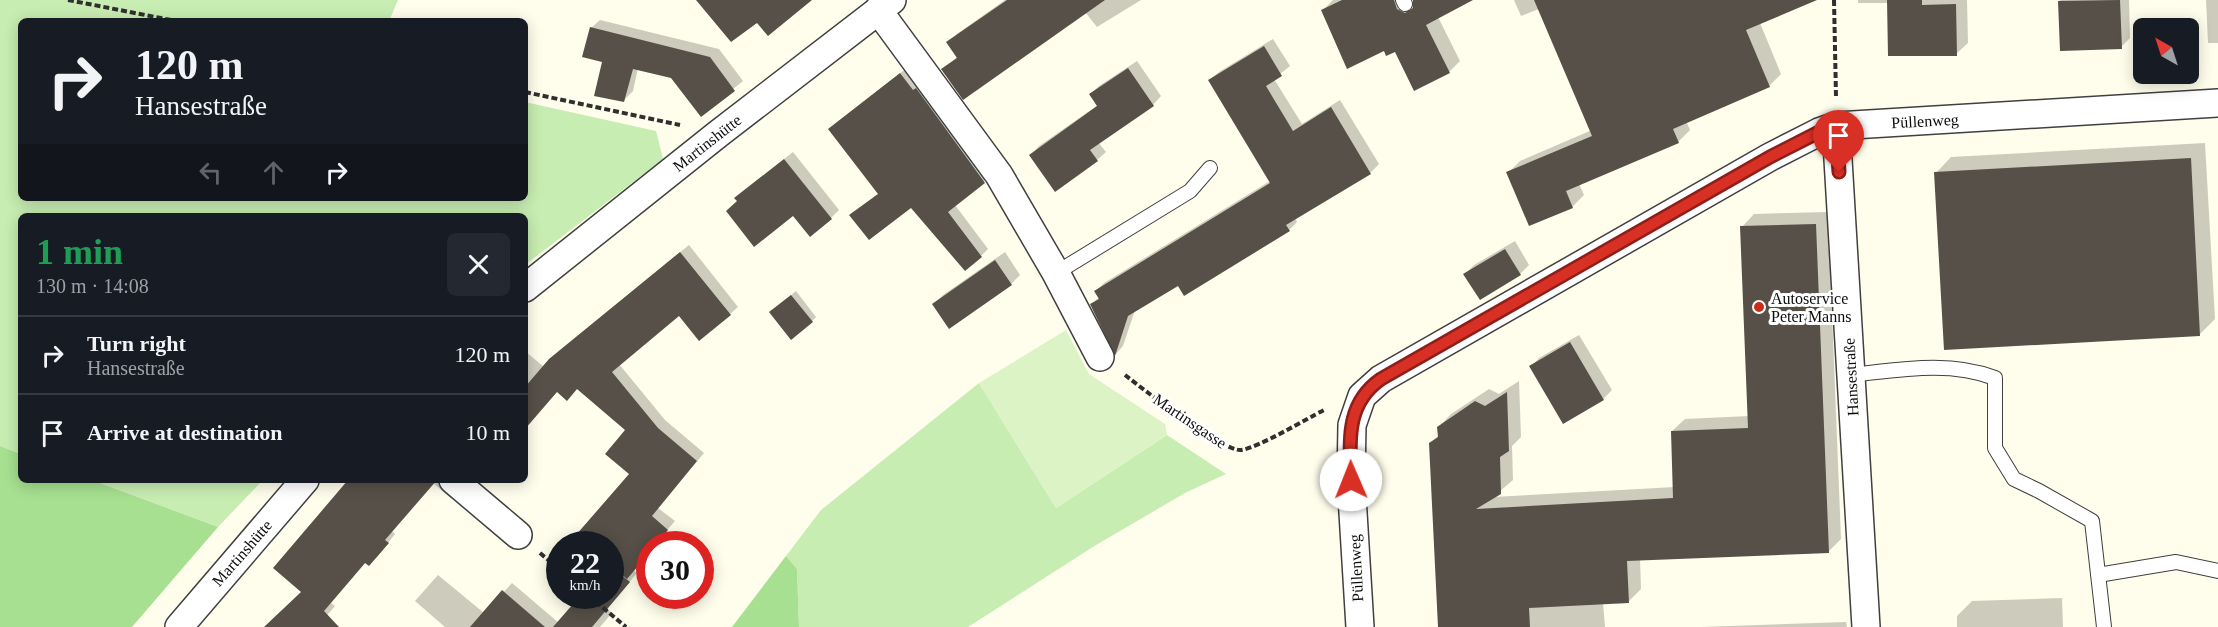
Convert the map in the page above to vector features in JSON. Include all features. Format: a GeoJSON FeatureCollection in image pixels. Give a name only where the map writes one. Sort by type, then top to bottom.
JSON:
{"type":"FeatureCollection","features":[{"type":"Feature","properties":{"kind":"street","name":"Martinshütte"},"geometry":{"type":"LineString","coordinates":[[528,286],[885,5]]}},
{"type":"Feature","properties":{"kind":"street"},"geometry":{"type":"LineString","coordinates":[[885,5],[999,175],[1056,273],[1100,357]]}},
{"type":"Feature","properties":{"kind":"street","name":"Püllenweg"},"geometry":{"type":"LineString","coordinates":[[1360,627],[1351,448],[1354,416],[1362,396],[1371,386],[1391,372],[1770,157],[1836,126],[2218,103]]}},
{"type":"Feature","properties":{"kind":"street","name":"Hansestraße"},"geometry":{"type":"LineString","coordinates":[[1836,126],[1866,627]]}},
{"type":"Feature","properties":{"kind":"street","name":"Martinshütte"},"geometry":{"type":"LineString","coordinates":[[179,627],[302,483]]}},
{"type":"Feature","properties":{"kind":"street"},"geometry":{"type":"LineString","coordinates":[[457,483],[518,535]]}},
{"type":"Feature","properties":{"kind":"lane"},"geometry":{"type":"LineString","coordinates":[[1056,273],[1190,191],[1210,168]]}},
{"type":"Feature","properties":{"kind":"lane"},"geometry":{"type":"LineString","coordinates":[[1851,375],[1921,367],[1978,372],[1995,378],[1995,448],[2014,479],[2092,521],[2104,627]]}},
{"type":"Feature","properties":{"kind":"lane"},"geometry":{"type":"LineString","coordinates":[[2098,575],[2176,562],[2218,571]]}},
{"type":"Feature","properties":{"kind":"path"},"geometry":{"type":"LineString","coordinates":[[68,0],[161,18]]}},
{"type":"Feature","properties":{"kind":"path"},"geometry":{"type":"LineString","coordinates":[[1834,0],[1836,126]]}},
{"type":"Feature","properties":{"kind":"path"},"geometry":{"type":"LineString","coordinates":[[528,93],[718,134]]}},
{"type":"Feature","properties":{"kind":"path","name":"Martinsgasse"},"geometry":{"type":"LineString","coordinates":[[1100,357],[1214,439],[1237,450],[1251,447],[1371,386]]}},
{"type":"Feature","properties":{"kind":"path"},"geometry":{"type":"LineString","coordinates":[[605,609],[626,627]]}},
{"type":"Feature","properties":{"kind":"green space"},"geometry":{"type":"Polygon","coordinates":[[[0,0],[398,0],[390,18],[18,18],[18,201],[528,201],[528,103],[656,131],[663,159],[528,263],[528,213],[18,213],[18,453],[0,446],[0,0]]]}},
{"type":"Feature","properties":{"kind":"green space"},"geometry":{"type":"Polygon","coordinates":[[[1066,330],[1089,374],[1165,424],[1167,435],[1056,508],[979,383],[1066,330]]]}},
{"type":"Feature","properties":{"kind":"green space"},"geometry":{"type":"Polygon","coordinates":[[[979,383],[1056,508],[1167,435],[1226,474],[1185,493],[1096,545],[968,627],[799,627],[797,569],[786,556],[821,510],[979,383]]]}},
{"type":"Feature","properties":{"kind":"green space"},"geometry":{"type":"Polygon","coordinates":[[[0,446],[18,453],[18,483],[100,483],[218,527],[132,627],[0,627],[0,446]]]}},
{"type":"Feature","properties":{"kind":"green space"},"geometry":{"type":"Polygon","coordinates":[[[100,483],[260,483],[218,527],[100,483]]]}},
{"type":"Feature","properties":{"kind":"green space"},"geometry":{"type":"Polygon","coordinates":[[[786,556],[797,569],[799,627],[732,627],[786,556]]]}},
{"type":"Feature","properties":{"kind":"building"},"geometry":{"type":"Polygon","coordinates":[[[696,0],[812,0],[768,36],[757,23],[731,42],[696,0]]]}},
{"type":"Feature","properties":{"kind":"building"},"geometry":{"type":"Polygon","coordinates":[[[1007,0],[1105,0],[963,100],[941,69],[957,58],[946,42],[1007,0]]]}},
{"type":"Feature","properties":{"kind":"building"},"geometry":{"type":"Polygon","coordinates":[[[1342,0],[1394,0],[1397,9],[1405,13],[1413,8],[1413,0],[1473,0],[1426,25],[1450,73],[1414,91],[1395,52],[1386,56],[1384,51],[1347,69],[1321,10],[1342,0]]]}},
{"type":"Feature","properties":{"kind":"building"},"geometry":{"type":"Polygon","coordinates":[[[1534,0],[1817,0],[1746,30],[1770,87],[1673,129],[1679,143],[1566,191],[1573,208],[1529,226],[1506,172],[1592,136],[1534,0]]]}},
{"type":"Feature","properties":{"kind":"building"},"geometry":{"type":"Polygon","coordinates":[[[1887,0],[1922,0],[1922,5],[1956,4],[1957,56],[1888,56],[1887,0]]]}},
{"type":"Feature","properties":{"kind":"building"},"geometry":{"type":"Polygon","coordinates":[[[2120,0],[2122,49],[2060,51],[2058,1],[2120,0]]]}},
{"type":"Feature","properties":{"kind":"building"},"geometry":{"type":"Polygon","coordinates":[[[590,27],[710,57],[735,91],[701,117],[671,78],[633,69],[624,102],[594,96],[602,62],[582,57],[590,27]]]}},
{"type":"Feature","properties":{"kind":"building"},"geometry":{"type":"Polygon","coordinates":[[[1264,46],[1282,76],[1266,86],[1293,131],[1331,107],[1371,174],[1286,225],[1290,231],[1184,296],[1178,286],[1128,316],[1115,356],[1090,304],[1099,299],[1094,291],[1270,183],[1208,80],[1264,46]]]}},
{"type":"Feature","properties":{"kind":"building"},"geometry":{"type":"Polygon","coordinates":[[[1128,68],[1154,106],[1090,150],[1098,161],[1055,192],[1029,155],[1097,106],[1089,94],[1128,68]]]}},
{"type":"Feature","properties":{"kind":"building"},"geometry":{"type":"Polygon","coordinates":[[[900,73],[913,90],[916,88],[985,183],[948,212],[982,257],[965,271],[911,208],[869,240],[849,215],[878,194],[828,129],[900,73]]]}},
{"type":"Feature","properties":{"kind":"building"},"geometry":{"type":"Polygon","coordinates":[[[2191,158],[2200,336],[1944,350],[1934,172],[2191,158]]]}},
{"type":"Feature","properties":{"kind":"building"},"geometry":{"type":"Polygon","coordinates":[[[784,159],[832,219],[810,237],[793,216],[754,247],[726,211],[737,201],[734,198],[784,159]]]}},
{"type":"Feature","properties":{"kind":"building"},"geometry":{"type":"Polygon","coordinates":[[[1816,224],[1829,553],[1627,561],[1629,603],[1529,608],[1530,627],[1438,627],[1429,443],[1438,437],[1437,427],[1475,401],[1485,406],[1507,392],[1509,451],[1500,457],[1501,494],[1476,509],[1673,498],[1671,431],[1748,428],[1740,226],[1816,224]]]}},
{"type":"Feature","properties":{"kind":"building"},"geometry":{"type":"Polygon","coordinates":[[[1505,249],[1521,275],[1480,300],[1463,274],[1505,249]]]}},
{"type":"Feature","properties":{"kind":"building"},"geometry":{"type":"Polygon","coordinates":[[[680,252],[731,315],[699,341],[679,316],[612,372],[658,428],[697,461],[652,516],[667,531],[636,531],[636,568],[627,579],[624,577],[624,531],[579,531],[629,474],[605,454],[625,430],[577,389],[567,401],[557,392],[528,426],[528,384],[549,359],[680,252]]]}},
{"type":"Feature","properties":{"kind":"building"},"geometry":{"type":"Polygon","coordinates":[[[995,260],[1012,285],[949,329],[932,304],[995,260]]]}},
{"type":"Feature","properties":{"kind":"building"},"geometry":{"type":"Polygon","coordinates":[[[791,295],[813,322],[791,340],[769,312],[791,295]]]}},
{"type":"Feature","properties":{"kind":"building"},"geometry":{"type":"Polygon","coordinates":[[[1570,342],[1604,400],[1563,424],[1529,366],[1570,342]]]}},
{"type":"Feature","properties":{"kind":"building"},"geometry":{"type":"Polygon","coordinates":[[[345,483],[434,483],[385,540],[389,543],[369,566],[365,563],[324,611],[339,627],[264,627],[301,592],[273,568],[345,483]]]}},
{"type":"Feature","properties":{"kind":"building"},"geometry":{"type":"Polygon","coordinates":[[[624,577],[630,582],[624,589],[624,577]]]}},
{"type":"Feature","properties":{"kind":"building"},"geometry":{"type":"Polygon","coordinates":[[[502,590],[545,627],[470,627],[502,590]]]}},
{"type":"Feature","properties":{"kind":"building"},"geometry":{"type":"Polygon","coordinates":[[[569,609],[607,609],[592,627],[553,627],[569,609]]]}},
{"type":"Feature","properties":{"kind":"place","name":"Autoservice Peter Manns"},"geometry":{"type":"Point","coordinates":[1759,307]}},
{"type":"Feature","properties":{"kind":"route"},"geometry":{"type":"LineString","coordinates":[[1351,480],[1354,416],[1362,396],[1381,379],[1770,157],[1804,139],[1836,126],[1839,172]]}}]}
